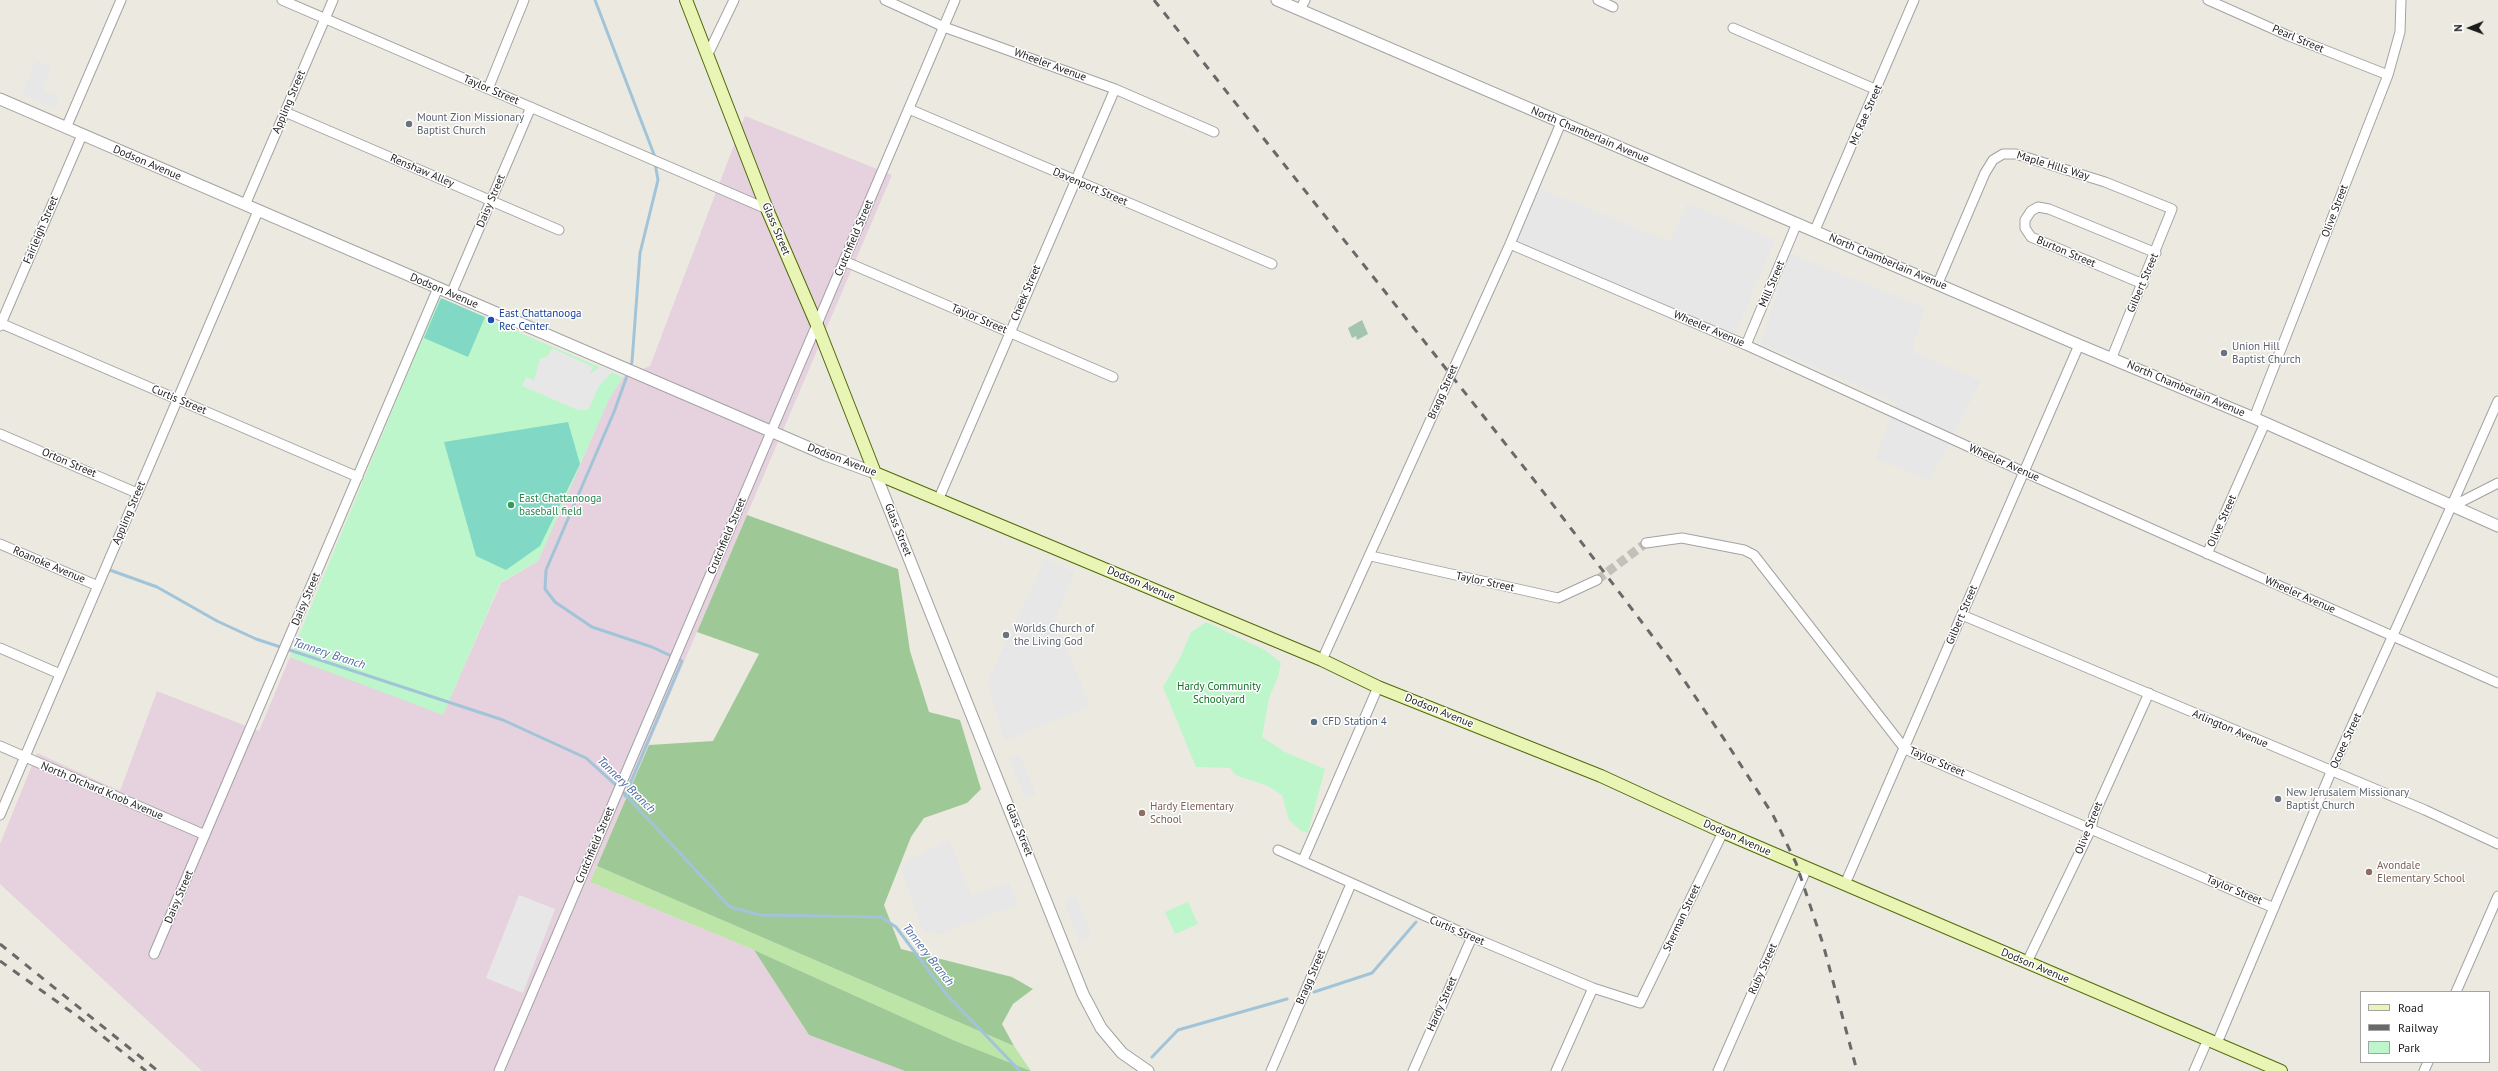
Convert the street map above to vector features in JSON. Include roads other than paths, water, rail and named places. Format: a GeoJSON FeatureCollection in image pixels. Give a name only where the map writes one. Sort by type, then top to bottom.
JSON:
{"type":"FeatureCollection","features":[{"type":"Feature","properties":{"kind":"main road","name":"Glass Street"},"geometry":{"type":"LineString","coordinates":[[686,0],[767,209],[817,325],[875,473]]}},
{"type":"Feature","properties":{"kind":"main road","name":"Dodson Avenue"},"geometry":{"type":"LineString","coordinates":[[875,473],[939,498],[1322,660],[1378,686],[1601,776],[1723,832],[2281,1071]]}},
{"type":"Feature","properties":{"kind":"street"},"geometry":{"type":"LineString","coordinates":[[66,128],[121,0]]}},
{"type":"Feature","properties":{"kind":"street","name":"Taylor Street"},"geometry":{"type":"LineString","coordinates":[[282,0],[767,209]]}},
{"type":"Feature","properties":{"kind":"street","name":"Appling Street"},"geometry":{"type":"LineString","coordinates":[[245,205],[333,0]]}},
{"type":"Feature","properties":{"kind":"street"},"geometry":{"type":"LineString","coordinates":[[488,89],[524,0]]}},
{"type":"Feature","properties":{"kind":"street"},"geometry":{"type":"LineString","coordinates":[[708,54],[734,0]]}},
{"type":"Feature","properties":{"kind":"street","name":"Wheeler Avenue"},"geometry":{"type":"LineString","coordinates":[[885,0],[944,27],[1115,89],[1214,132]]}},
{"type":"Feature","properties":{"kind":"street","name":"Crutchfield Street"},"geometry":{"type":"LineString","coordinates":[[499,1071],[955,0]]}},
{"type":"Feature","properties":{"kind":"street","name":"North Chamberlain Avenue"},"geometry":{"type":"LineString","coordinates":[[1277,0],[1561,123],[1815,230],[2078,345],[2112,357],[2254,418],[2451,507],[2498,526]]}},
{"type":"Feature","properties":{"kind":"street"},"geometry":{"type":"LineString","coordinates":[[1300,10],[1305,0]]}},
{"type":"Feature","properties":{"kind":"street"},"geometry":{"type":"LineString","coordinates":[[1598,0],[1613,7]]}},
{"type":"Feature","properties":{"kind":"street","name":"Mc Rae Street"},"geometry":{"type":"LineString","coordinates":[[1815,230],[1877,90],[1914,0]]}},
{"type":"Feature","properties":{"kind":"street","name":"Pearl Street"},"geometry":{"type":"LineString","coordinates":[[2208,0],[2289,36],[2388,76]]}},
{"type":"Feature","properties":{"kind":"street","name":"Olive Street"},"geometry":{"type":"LineString","coordinates":[[2254,418],[2388,76],[2400,32],[2401,0]]}},
{"type":"Feature","properties":{"kind":"street"},"geometry":{"type":"LineString","coordinates":[[1733,28],[1877,90]]}},
{"type":"Feature","properties":{"kind":"street","name":"Cheek Street"},"geometry":{"type":"LineString","coordinates":[[939,498],[1074,180],[1115,89]]}},
{"type":"Feature","properties":{"kind":"street","name":"Dodson Avenue"},"geometry":{"type":"LineString","coordinates":[[0,99],[772,432],[875,473]]}},
{"type":"Feature","properties":{"kind":"street","name":"Daisy Street"},"geometry":{"type":"LineString","coordinates":[[451,294],[531,107]]}},
{"type":"Feature","properties":{"kind":"street","name":"Davenport Street"},"geometry":{"type":"LineString","coordinates":[[909,109],[1272,264]]}},
{"type":"Feature","properties":{"kind":"street","name":"Renshaw Alley"},"geometry":{"type":"LineString","coordinates":[[285,112],[559,230]]}},
{"type":"Feature","properties":{"kind":"street","name":"Bragg Street"},"geometry":{"type":"LineString","coordinates":[[1322,660],[1371,556],[1510,244],[1561,123]]}},
{"type":"Feature","properties":{"kind":"street","name":"Fairleigh Street"},"geometry":{"type":"LineString","coordinates":[[0,324],[82,134]]}},
{"type":"Feature","properties":{"kind":"street","name":"Maple Hills Way"},"geometry":{"type":"LineString","coordinates":[[1938,283],[1985,173],[1993,160],[2003,154],[2016,154],[2105,182],[2172,209]]}},
{"type":"Feature","properties":{"kind":"street","name":"Burton Street"},"geometry":{"type":"LineString","coordinates":[[2142,284],[2030,237],[2026,228],[2026,220],[2030,211],[2038,207],[2049,209],[2156,253]]}},
{"type":"Feature","properties":{"kind":"street","name":"Gilbert Street"},"geometry":{"type":"LineString","coordinates":[[2112,357],[2156,253],[2172,209]]}},
{"type":"Feature","properties":{"kind":"street","name":"Appling Street"},"geometry":{"type":"LineString","coordinates":[[0,815],[258,210]]}},
{"type":"Feature","properties":{"kind":"street","name":"Mill Street"},"geometry":{"type":"LineString","coordinates":[[1746,345],[1797,223]]}},
{"type":"Feature","properties":{"kind":"street","name":"Wheeler Avenue"},"geometry":{"type":"LineString","coordinates":[[1510,244],[1746,345],[2024,472],[2498,683]]}},
{"type":"Feature","properties":{"kind":"street","name":"Taylor Street"},"geometry":{"type":"LineString","coordinates":[[844,261],[1113,377]]}},
{"type":"Feature","properties":{"kind":"street","name":"Daisy Street"},"geometry":{"type":"LineString","coordinates":[[154,954],[438,288]]}},
{"type":"Feature","properties":{"kind":"street","name":"Curtis Street"},"geometry":{"type":"LineString","coordinates":[[0,324],[358,477]]}},
{"type":"Feature","properties":{"kind":"street","name":"Gilbert Street"},"geometry":{"type":"LineString","coordinates":[[1845,884],[1905,749],[2078,345]]}},
{"type":"Feature","properties":{"kind":"street","name":"Ocoee Street"},"geometry":{"type":"LineString","coordinates":[[2194,1071],[2212,1041],[2274,908],[2331,772],[2498,401]]}},
{"type":"Feature","properties":{"kind":"street","name":"Olive Street"},"geometry":{"type":"LineString","coordinates":[[2207,554],[2265,423]]}},
{"type":"Feature","properties":{"kind":"street","name":"Orton Street"},"geometry":{"type":"LineString","coordinates":[[0,434],[138,493]]}},
{"type":"Feature","properties":{"kind":"street","name":"Glass Street"},"geometry":{"type":"LineString","coordinates":[[875,473],[1084,994],[1101,1028],[1122,1053],[1148,1071]]}},
{"type":"Feature","properties":{"kind":"street"},"geometry":{"type":"LineString","coordinates":[[2451,507],[2498,483]]}},
{"type":"Feature","properties":{"kind":"street","name":"Taylor Street"},"geometry":{"type":"LineString","coordinates":[[1646,543],[1682,538],[1744,550],[1754,555],[1905,749],[2274,908]]}},
{"type":"Feature","properties":{"kind":"street","name":"Roanoke Avenue"},"geometry":{"type":"LineString","coordinates":[[0,544],[98,586]]}},
{"type":"Feature","properties":{"kind":"street","name":"Taylor Street"},"geometry":{"type":"LineString","coordinates":[[1371,556],[1558,598],[1597,580]]}},
{"type":"Feature","properties":{"kind":"street","name":"Arlington Avenue"},"geometry":{"type":"LineString","coordinates":[[1962,614],[2331,772],[2424,810],[2498,844]]}},
{"type":"Feature","properties":{"kind":"street"},"geometry":{"type":"LineString","coordinates":[[0,648],[60,674]]}},
{"type":"Feature","properties":{"kind":"street"},"geometry":{"type":"LineString","coordinates":[[1303,860],[1378,686]]}},
{"type":"Feature","properties":{"kind":"street","name":"Olive Street"},"geometry":{"type":"LineString","coordinates":[[2026,962],[2091,828],[2094,815],[2148,693]]}},
{"type":"Feature","properties":{"kind":"street","name":"North Orchard Knob Avenue"},"geometry":{"type":"LineString","coordinates":[[0,746],[205,835]]}},
{"type":"Feature","properties":{"kind":"street","name":"Sherman Street"},"geometry":{"type":"LineString","coordinates":[[1640,1003],[1723,832]]}},
{"type":"Feature","properties":{"kind":"street","name":"Curtis Street"},"geometry":{"type":"LineString","coordinates":[[1278,850],[1472,937],[1593,988],[1640,1003]]}},
{"type":"Feature","properties":{"kind":"street","name":"Ruby Street"},"geometry":{"type":"LineString","coordinates":[[1718,1071],[1807,868]]}},
{"type":"Feature","properties":{"kind":"street","name":"Bragg Street"},"geometry":{"type":"LineString","coordinates":[[1271,1071],[1351,884]]}},
{"type":"Feature","properties":{"kind":"street"},"geometry":{"type":"LineString","coordinates":[[2456,991],[2498,896]]}},
{"type":"Feature","properties":{"kind":"street","name":"Hardy Street"},"geometry":{"type":"LineString","coordinates":[[1413,1071],[1472,937]]}},
{"type":"Feature","properties":{"kind":"street"},"geometry":{"type":"LineString","coordinates":[[1556,1071],[1593,988]]}},
{"type":"Feature","properties":{"kind":"waterway"},"geometry":{"type":"LineString","coordinates":[[595,0],[655,157]]}},
{"type":"Feature","properties":{"kind":"waterway"},"geometry":{"type":"LineString","coordinates":[[625,796],[682,661],[652,647],[592,627],[555,602],[545,589],[546,570],[614,412],[632,362],[640,253],[658,180],[655,163]]}},
{"type":"Feature","properties":{"kind":"waterway","name":"Tannery Branch"},"geometry":{"type":"LineString","coordinates":[[107,569],[157,587],[217,621],[256,639],[503,720],[586,758],[620,789],[730,907],[760,915],[881,917],[896,927],[947,995],[1020,1071]]}},
{"type":"Feature","properties":{"kind":"waterway"},"geometry":{"type":"LineString","coordinates":[[1314,992],[1372,973],[1416,922]]}},
{"type":"Feature","properties":{"kind":"waterway"},"geometry":{"type":"LineString","coordinates":[[1152,1057],[1178,1030],[1287,999]]}},
{"type":"Feature","properties":{"kind":"tunnel"},"geometry":{"type":"LineString","coordinates":[[1597,580],[1646,543]]}},
{"type":"Feature","properties":{"kind":"railway"},"geometry":{"type":"LineString","coordinates":[[1154,0],[1538,485],[1669,658],[1726,742],[1773,815],[1796,863],[1823,944],[1857,1071]]}},
{"type":"Feature","properties":{"kind":"railway"},"geometry":{"type":"LineString","coordinates":[[0,944],[158,1071]]}},
{"type":"Feature","properties":{"kind":"railway"},"geometry":{"type":"LineString","coordinates":[[0,961],[80,1018],[146,1071]]}},
{"type":"Feature","properties":{"kind":"place","name":"Mount Zion Missionary Baptist Church"},"geometry":{"type":"Point","coordinates":[409,124]}},
{"type":"Feature","properties":{"kind":"place","name":"East Chattanooga Rec Center"},"geometry":{"type":"Point","coordinates":[491,320]}},
{"type":"Feature","properties":{"kind":"place","name":"Union Hill Baptist Church"},"geometry":{"type":"Point","coordinates":[2224,353]}},
{"type":"Feature","properties":{"kind":"place","name":"East Chattanooga baseball field"},"geometry":{"type":"Point","coordinates":[511,505]}},
{"type":"Feature","properties":{"kind":"place","name":"Worlds Church of the Living God"},"geometry":{"type":"Point","coordinates":[1006,635]}},
{"type":"Feature","properties":{"kind":"place","name":"CFD Station 4"},"geometry":{"type":"Point","coordinates":[1314,722]}},
{"type":"Feature","properties":{"kind":"place","name":"New Jerusalem Missionary Baptist Church"},"geometry":{"type":"Point","coordinates":[2278,799]}},
{"type":"Feature","properties":{"kind":"place","name":"Hardy Elementary School"},"geometry":{"type":"Point","coordinates":[1142,813]}},
{"type":"Feature","properties":{"kind":"place","name":"Avondale Elementary School"},"geometry":{"type":"Point","coordinates":[2369,872]}},
{"type":"Feature","properties":{"kind":"park label","name":"Hardy Community Schoolyard"},"geometry":{"type":"Point","coordinates":[1219,693]}}]}
